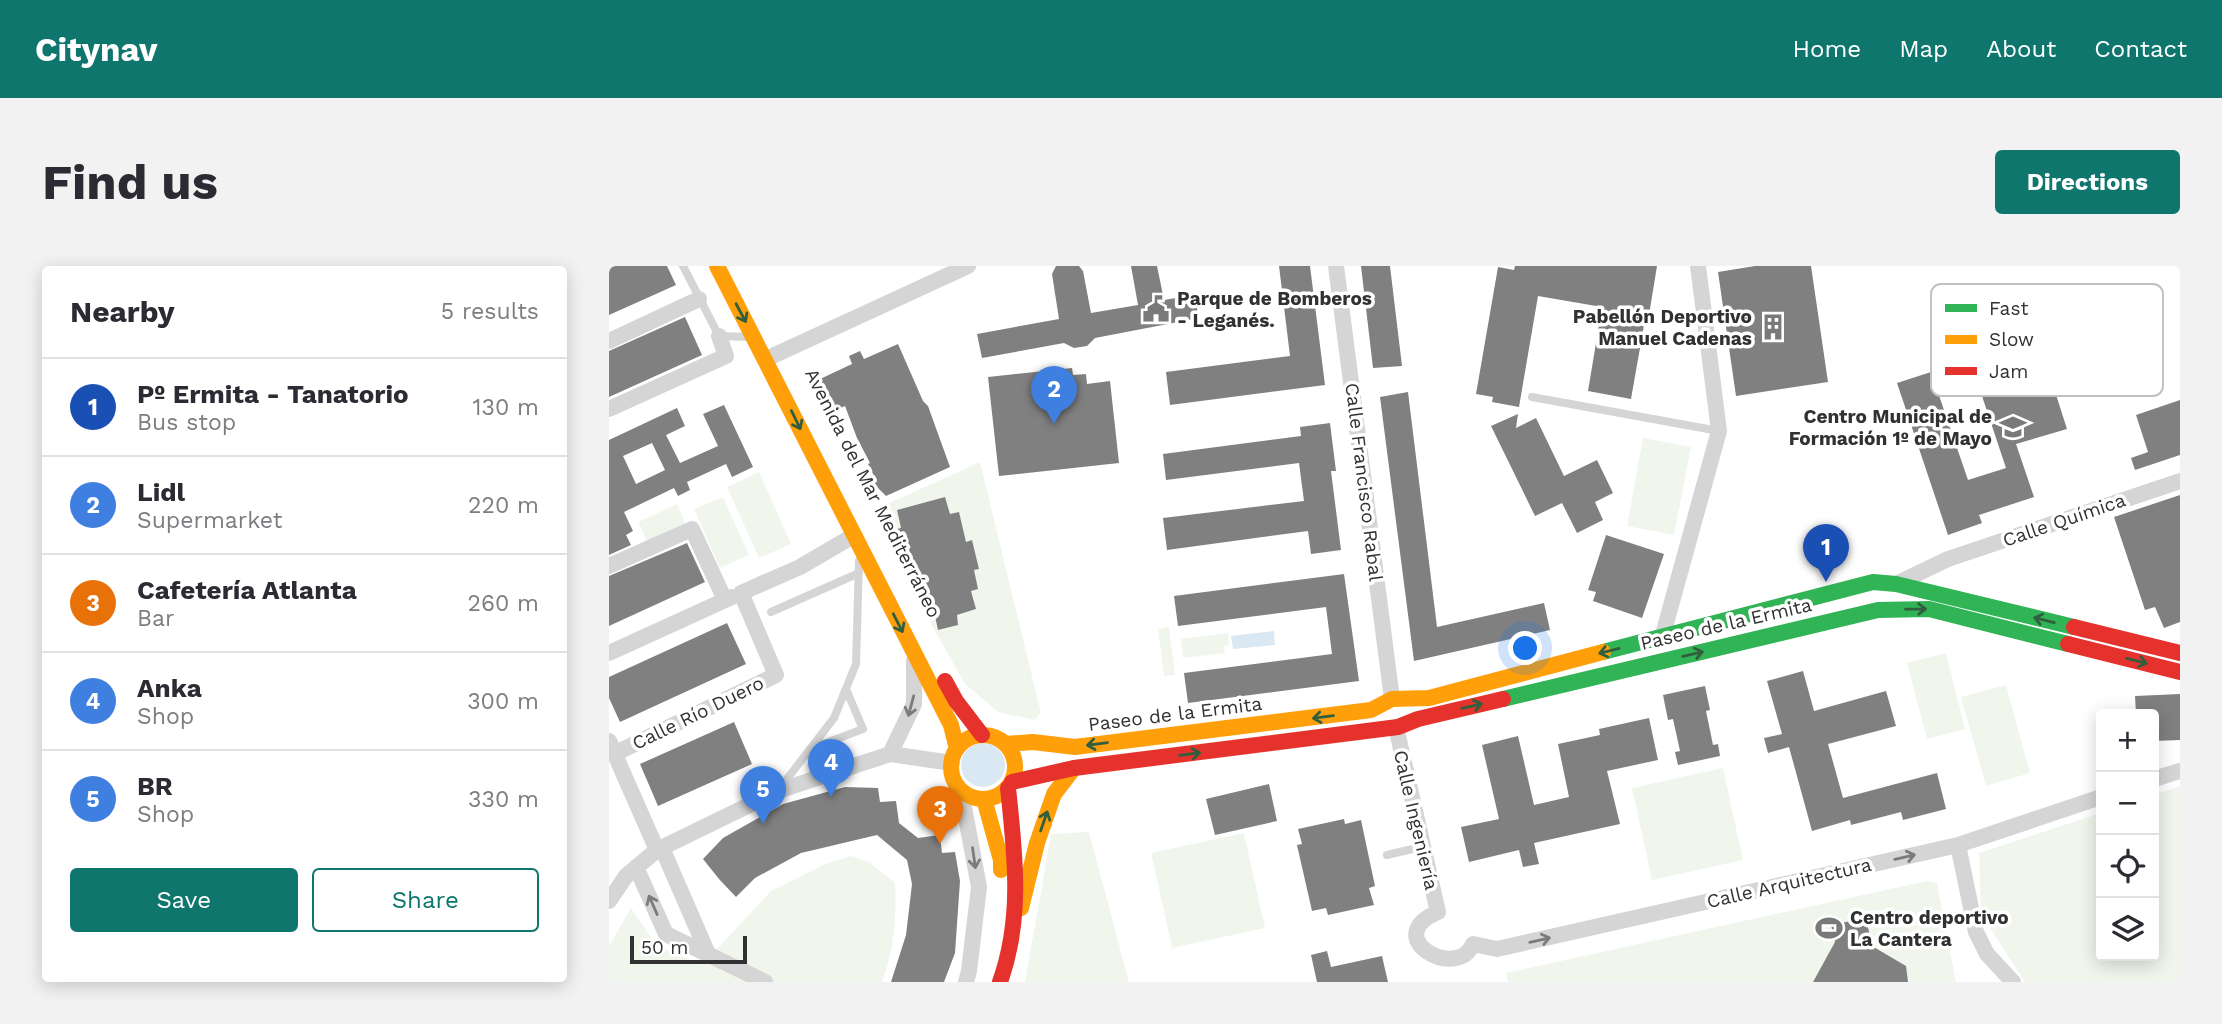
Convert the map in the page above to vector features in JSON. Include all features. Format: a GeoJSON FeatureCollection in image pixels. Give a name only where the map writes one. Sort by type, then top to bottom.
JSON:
{"type":"FeatureCollection","features":[{"type":"Feature","properties":{"kind":"main road","name":"Avenida del Mar Mediterráneo"},"geometry":{"type":"LineString","coordinates":[[717,266],[754,337],[772,356],[955,701],[982,735]]}},
{"type":"Feature","properties":{"kind":"main road","name":"Avenida del Mar Mediterráneo"},"geometry":{"type":"LineString","coordinates":[[735,266],[772,356],[856,542],[951,725],[954,756]]}},
{"type":"Feature","properties":{"kind":"main road","name":"Paseo de la Ermita"},"geometry":{"type":"LineString","coordinates":[[1006,744],[1033,742],[1075,747],[1371,710],[1394,700],[1415,701],[1429,698],[1865,583],[1896,584],[2111,631],[2180,653]]}},
{"type":"Feature","properties":{"kind":"main road","name":"Paseo de la Ermita"},"geometry":{"type":"LineString","coordinates":[[1010,785],[1073,768],[1398,726],[1878,610],[1929,609],[2180,672]]}},
{"type":"Feature","properties":{"kind":"main road"},"geometry":{"type":"LineString","coordinates":[[1394,700],[1410,710],[1398,726],[1383,718],[1382,708],[1394,700]]}},
{"type":"Feature","properties":{"kind":"main road"},"geometry":{"type":"LineString","coordinates":[[1010,785],[1001,794],[984,799],[968,796],[961,791],[952,773],[954,756],[972,737],[982,735],[1006,744],[1015,762],[1010,785],[1016,871],[1014,935]]}},
{"type":"Feature","properties":{"kind":"main road"},"geometry":{"type":"LineString","coordinates":[[1000,982],[1037,843],[1054,794],[1073,768]]}},
{"type":"Feature","properties":{"kind":"main road"},"geometry":{"type":"LineString","coordinates":[[984,799],[1001,860],[1000,915],[992,982]]}},
{"type":"Feature","properties":{"kind":"street"},"geometry":{"type":"LineString","coordinates":[[772,356],[968,266]]}},
{"type":"Feature","properties":{"kind":"street","name":"Calle Francisco Rabal"},"geometry":{"type":"LineString","coordinates":[[1336,266],[1394,700]]}},
{"type":"Feature","properties":{"kind":"street","name":"Paseo de la Ermita"},"geometry":{"type":"LineString","coordinates":[[1662,638],[1719,431],[1698,266]]}},
{"type":"Feature","properties":{"kind":"street"},"geometry":{"type":"LineString","coordinates":[[609,341],[699,299]]}},
{"type":"Feature","properties":{"kind":"street"},"geometry":{"type":"LineString","coordinates":[[609,408],[726,356],[719,336]]}},
{"type":"Feature","properties":{"kind":"street","name":"Calle Química"},"geometry":{"type":"LineString","coordinates":[[1896,584],[1948,559],[2180,481]]}},
{"type":"Feature","properties":{"kind":"street"},"geometry":{"type":"LineString","coordinates":[[609,566],[692,529],[725,600]]}},
{"type":"Feature","properties":{"kind":"street"},"geometry":{"type":"LineString","coordinates":[[609,653],[856,542]]}},
{"type":"Feature","properties":{"kind":"street"},"geometry":{"type":"LineString","coordinates":[[1948,559],[1939,574],[1940,585],[1952,597]]}},
{"type":"Feature","properties":{"kind":"street","name":"Calle Río Duero"},"geometry":{"type":"LineString","coordinates":[[659,849],[612,748],[776,675],[741,593]]}},
{"type":"Feature","properties":{"kind":"street","name":"Avenida del Mar Mediterráneo"},"geometry":{"type":"LineString","coordinates":[[890,754],[914,704],[914,654]]}},
{"type":"Feature","properties":{"kind":"street","name":"Calle Ingeniería"},"geometry":{"type":"LineString","coordinates":[[1398,726],[1421,847],[1438,912]]}},
{"type":"Feature","properties":{"kind":"street"},"geometry":{"type":"LineString","coordinates":[[609,901],[626,876],[659,849],[778,791],[890,754],[954,756]]}},
{"type":"Feature","properties":{"kind":"street"},"geometry":{"type":"LineString","coordinates":[[2159,777],[2180,771]]}},
{"type":"Feature","properties":{"kind":"street"},"geometry":{"type":"LineString","coordinates":[[961,791],[979,887],[966,982]]}},
{"type":"Feature","properties":{"kind":"street","name":"Calle Arquitectura"},"geometry":{"type":"LineString","coordinates":[[1438,912],[1424,920],[1417,934],[1419,950],[1428,962],[1443,968],[1456,966],[1467,957],[1473,944],[1497,949],[1958,845],[2096,799]]}},
{"type":"Feature","properties":{"kind":"street"},"geometry":{"type":"LineString","coordinates":[[1958,845],[1976,932],[1987,954],[2013,982]]}},
{"type":"Feature","properties":{"kind":"street"},"geometry":{"type":"LineString","coordinates":[[659,849],[708,954]]}},
{"type":"Feature","properties":{"kind":"street"},"geometry":{"type":"LineString","coordinates":[[636,867],[666,934],[765,982]]}},
{"type":"Feature","properties":{"kind":"lane"},"geometry":{"type":"LineString","coordinates":[[683,266],[719,336],[754,337]]}},
{"type":"Feature","properties":{"kind":"lane"},"geometry":{"type":"LineString","coordinates":[[1532,397],[1719,431]]}},
{"type":"Feature","properties":{"kind":"lane"},"geometry":{"type":"LineString","coordinates":[[778,791],[834,718],[856,664],[859,573],[856,542]]}},
{"type":"Feature","properties":{"kind":"lane"},"geometry":{"type":"LineString","coordinates":[[771,612],[859,573]]}},
{"type":"Feature","properties":{"kind":"lane"},"geometry":{"type":"LineString","coordinates":[[2106,654],[2111,631]]}},
{"type":"Feature","properties":{"kind":"lane"},"geometry":{"type":"LineString","coordinates":[[810,749],[863,729],[846,689]]}},
{"type":"Feature","properties":{"kind":"lane"},"geometry":{"type":"LineString","coordinates":[[1387,855],[1421,847]]}},
{"type":"Feature","properties":{"kind":"shaded area"},"geometry":{"type":"Polygon","coordinates":[[[1643,438],[1691,447],[1674,535],[1627,526],[1643,438]]]}},
{"type":"Feature","properties":{"kind":"shaded area"},"geometry":{"type":"Polygon","coordinates":[[[980,462],[1041,713],[1034,720],[998,712],[965,684],[918,601],[874,510],[980,462]],[[945,497],[897,510],[901,528],[893,530],[897,549],[902,549],[908,578],[915,577],[923,604],[934,602],[938,630],[958,625],[957,615],[976,609],[971,591],[974,570],[979,568],[972,541],[966,542],[959,513],[950,514],[945,497]]]}},
{"type":"Feature","properties":{"kind":"shaded area"},"geometry":{"type":"Polygon","coordinates":[[[759,472],[791,544],[759,558],[727,487],[759,472]]]}},
{"type":"Feature","properties":{"kind":"shaded area"},"geometry":{"type":"Polygon","coordinates":[[[723,497],[749,555],[720,568],[694,509],[723,497]]]}},
{"type":"Feature","properties":{"kind":"shaded area"},"geometry":{"type":"Polygon","coordinates":[[[677,504],[685,523],[647,541],[638,522],[677,504]]]}},
{"type":"Feature","properties":{"kind":"shaded area"},"geometry":{"type":"Polygon","coordinates":[[[1169,627],[1175,675],[1164,676],[1158,629],[1169,627]]]}},
{"type":"Feature","properties":{"kind":"shaded area"},"geometry":{"type":"Polygon","coordinates":[[[1274,631],[1275,645],[1233,649],[1231,636],[1274,631]]]}},
{"type":"Feature","properties":{"kind":"shaded area"},"geometry":{"type":"Polygon","coordinates":[[[1228,633],[1229,645],[1224,646],[1225,653],[1183,658],[1181,639],[1228,633]]]}},
{"type":"Feature","properties":{"kind":"shaded area"},"geometry":{"type":"Polygon","coordinates":[[[1946,653],[1965,729],[1927,739],[1907,663],[1946,653]]]}},
{"type":"Feature","properties":{"kind":"shaded area"},"geometry":{"type":"Polygon","coordinates":[[[2006,685],[2030,773],[1986,786],[1961,697],[2006,685]]]}},
{"type":"Feature","properties":{"kind":"shaded area"},"geometry":{"type":"Polygon","coordinates":[[[983,743],[998,750],[1005,765],[998,780],[983,787],[968,780],[961,765],[968,750],[983,743]]]}},
{"type":"Feature","properties":{"kind":"shaded area"},"geometry":{"type":"Polygon","coordinates":[[[1723,768],[1743,860],[1652,880],[1632,788],[1723,768]]]}},
{"type":"Feature","properties":{"kind":"shaded area"},"geometry":{"type":"Polygon","coordinates":[[[2180,786],[2180,982],[2025,982],[1981,914],[1979,853],[2096,815],[2096,961],[2159,961],[2159,793],[2180,786]]]}},
{"type":"Feature","properties":{"kind":"shaded area"},"geometry":{"type":"Polygon","coordinates":[[[1089,832],[1129,982],[1025,982],[1051,834],[1089,832]]]}},
{"type":"Feature","properties":{"kind":"shaded area"},"geometry":{"type":"Polygon","coordinates":[[[1244,833],[1265,928],[1172,948],[1151,853],[1244,833]]]}},
{"type":"Feature","properties":{"kind":"shaded area"},"geometry":{"type":"Polygon","coordinates":[[[851,856],[869,862],[895,883],[894,933],[882,982],[609,982],[609,946],[631,908],[657,946],[702,965],[771,891],[825,864],[851,856]]]}},
{"type":"Feature","properties":{"kind":"shaded area","name":"Centro deportivo La Cantera"},"geometry":{"type":"Polygon","coordinates":[[[1927,881],[1937,883],[1956,982],[1508,982],[1506,973],[1927,881]]]}},
{"type":"Feature","properties":{"kind":"building"},"geometry":{"type":"Polygon","coordinates":[[[609,266],[667,266],[676,285],[609,315],[609,266]]]}},
{"type":"Feature","properties":{"kind":"building","name":"Parque de Bomberos - Leganés."},"geometry":{"type":"Polygon","coordinates":[[[1056,266],[1079,266],[1083,271],[1091,313],[1138,305],[1131,266],[1157,266],[1164,300],[1194,295],[1199,318],[1095,338],[1087,346],[1074,348],[1064,343],[982,358],[977,334],[1059,319],[1052,274],[1056,266]]]}},
{"type":"Feature","properties":{"kind":"building"},"geometry":{"type":"Polygon","coordinates":[[[1279,266],[1310,266],[1325,385],[1170,405],[1166,372],[1290,356],[1279,266]]]}},
{"type":"Feature","properties":{"kind":"building"},"geometry":{"type":"Polygon","coordinates":[[[1361,266],[1390,266],[1402,366],[1373,368],[1361,266]]]}},
{"type":"Feature","properties":{"kind":"building"},"geometry":{"type":"Polygon","coordinates":[[[1515,266],[1657,266],[1631,399],[1588,391],[1602,307],[1538,296],[1519,407],[1492,402],[1493,397],[1476,394],[1498,267],[1514,270],[1515,266]]]}},
{"type":"Feature","properties":{"kind":"building","name":"Pabellón Deportivo Manuel Cadenas"},"geometry":{"type":"Polygon","coordinates":[[[1755,266],[1811,266],[1828,382],[1736,396],[1718,272],[1755,266]]]}},
{"type":"Feature","properties":{"kind":"building"},"geometry":{"type":"Polygon","coordinates":[[[685,317],[702,355],[609,397],[609,351],[685,317]]]}},
{"type":"Feature","properties":{"kind":"building"},"geometry":{"type":"Polygon","coordinates":[[[898,344],[923,401],[928,406],[950,467],[886,496],[870,480],[874,476],[868,464],[870,463],[845,406],[833,411],[818,380],[852,364],[849,356],[860,351],[864,359],[898,344]]]}},
{"type":"Feature","properties":{"kind":"building"},"geometry":{"type":"Polygon","coordinates":[[[1072,368],[1073,375],[1086,374],[1087,384],[1110,381],[1119,463],[999,476],[988,377],[1072,368]]]}},
{"type":"Feature","properties":{"kind":"building"},"geometry":{"type":"Polygon","coordinates":[[[1931,372],[1931,396],[1939,396],[1968,480],[2006,468],[1982,396],[2056,396],[2067,429],[2016,444],[2034,497],[1979,515],[1982,523],[1948,535],[1897,383],[1931,372]]]}},
{"type":"Feature","properties":{"kind":"building"},"geometry":{"type":"Polygon","coordinates":[[[1408,392],[1437,627],[1544,603],[1550,630],[1414,661],[1380,397],[1408,392]]]}},
{"type":"Feature","properties":{"kind":"building"},"geometry":{"type":"Polygon","coordinates":[[[2180,400],[2180,455],[2135,470],[2131,458],[2148,452],[2136,415],[2180,400]]]}},
{"type":"Feature","properties":{"kind":"building"},"geometry":{"type":"Polygon","coordinates":[[[724,405],[753,467],[732,477],[726,464],[687,482],[690,490],[678,496],[674,488],[624,512],[633,531],[626,535],[631,545],[609,555],[609,440],[677,408],[685,426],[666,435],[680,463],[718,446],[703,414],[724,405]],[[652,443],[623,456],[636,484],[665,470],[652,443]]]}},
{"type":"Feature","properties":{"kind":"building"},"geometry":{"type":"Polygon","coordinates":[[[1518,414],[1516,428],[1536,418],[1564,476],[1597,460],[1613,493],[1595,502],[1603,520],[1577,533],[1562,503],[1535,516],[1491,426],[1518,414]]]}},
{"type":"Feature","properties":{"kind":"building"},"geometry":{"type":"Polygon","coordinates":[[[1330,423],[1336,471],[1331,471],[1341,550],[1311,554],[1308,531],[1167,550],[1163,518],[1304,501],[1299,463],[1166,480],[1163,454],[1301,436],[1300,427],[1330,423]]]}},
{"type":"Feature","properties":{"kind":"building"},"geometry":{"type":"Polygon","coordinates":[[[2180,495],[2180,622],[2164,628],[2155,607],[2145,610],[2114,517],[2180,495]]]}},
{"type":"Feature","properties":{"kind":"building"},"geometry":{"type":"Polygon","coordinates":[[[945,497],[950,514],[959,512],[966,542],[972,540],[979,569],[974,570],[978,589],[971,591],[976,609],[957,615],[958,625],[938,630],[932,602],[923,605],[915,577],[908,579],[902,549],[898,550],[893,530],[901,528],[897,510],[945,497]]]}},
{"type":"Feature","properties":{"kind":"building"},"geometry":{"type":"Polygon","coordinates":[[[1606,535],[1664,554],[1642,618],[1593,601],[1596,592],[1588,590],[1606,535]]]}},
{"type":"Feature","properties":{"kind":"building"},"geometry":{"type":"Polygon","coordinates":[[[687,543],[705,582],[609,626],[609,576],[687,543]]]}},
{"type":"Feature","properties":{"kind":"building"},"geometry":{"type":"Polygon","coordinates":[[[1344,574],[1359,681],[1188,703],[1184,673],[1332,654],[1326,607],[1178,626],[1174,596],[1344,574]]]}},
{"type":"Feature","properties":{"kind":"building"},"geometry":{"type":"Polygon","coordinates":[[[727,623],[746,664],[620,722],[609,698],[609,677],[727,623]]]}},
{"type":"Feature","properties":{"kind":"building"},"geometry":{"type":"Polygon","coordinates":[[[1803,671],[1814,711],[1886,691],[1896,726],[1828,744],[1843,798],[1937,773],[1946,809],[1903,820],[1901,812],[1851,825],[1850,820],[1812,831],[1789,747],[1768,753],[1764,738],[1782,734],[1767,681],[1803,671]]]}},
{"type":"Feature","properties":{"kind":"building"},"geometry":{"type":"Polygon","coordinates":[[[1705,686],[1710,710],[1706,711],[1713,745],[1718,744],[1720,756],[1678,765],[1675,752],[1680,751],[1673,719],[1668,720],[1663,695],[1705,686]]]}},
{"type":"Feature","properties":{"kind":"building"},"geometry":{"type":"Polygon","coordinates":[[[2180,694],[2180,740],[2159,741],[2159,709],[2136,709],[2135,696],[2180,694]]]}},
{"type":"Feature","properties":{"kind":"building"},"geometry":{"type":"Polygon","coordinates":[[[1649,718],[1658,760],[1607,771],[1620,824],[1534,843],[1539,864],[1523,867],[1519,850],[1469,862],[1461,827],[1499,819],[1482,745],[1518,736],[1534,805],[1569,797],[1558,744],[1600,735],[1599,729],[1649,718]]]}},
{"type":"Feature","properties":{"kind":"building"},"geometry":{"type":"Polygon","coordinates":[[[734,722],[752,764],[658,806],[640,764],[734,722]]]}},
{"type":"Feature","properties":{"kind":"building"},"geometry":{"type":"Polygon","coordinates":[[[1269,784],[1277,821],[1215,835],[1206,799],[1269,784]]]}},
{"type":"Feature","properties":{"kind":"building"},"geometry":{"type":"Polygon","coordinates":[[[845,787],[878,788],[880,802],[896,801],[899,823],[918,838],[940,835],[942,853],[955,852],[960,881],[955,953],[944,982],[891,982],[906,935],[912,884],[907,860],[877,835],[801,853],[755,878],[736,897],[703,859],[723,838],[783,804],[845,787]]]}},
{"type":"Feature","properties":{"kind":"building"},"geometry":{"type":"Polygon","coordinates":[[[1344,819],[1345,824],[1361,820],[1375,886],[1369,888],[1374,905],[1328,915],[1326,908],[1312,911],[1297,845],[1302,844],[1298,829],[1344,819]]]}},
{"type":"Feature","properties":{"kind":"building"},"geometry":{"type":"Polygon","coordinates":[[[1866,918],[1872,946],[1906,966],[1908,982],[1813,982],[1835,942],[1831,925],[1866,918]]]}},
{"type":"Feature","properties":{"kind":"building"},"geometry":{"type":"Polygon","coordinates":[[[1327,951],[1331,967],[1382,956],[1388,982],[1317,982],[1311,955],[1327,951]]]}},
{"type":"Feature","properties":{"kind":"traffic: fast"},"geometry":{"type":"LineString","coordinates":[[1603,652],[1873,582],[1896,584],[2074,627]]}},
{"type":"Feature","properties":{"kind":"traffic: fast"},"geometry":{"type":"LineString","coordinates":[[1503,699],[1878,610],[1929,609],[2068,644]]}},
{"type":"Feature","properties":{"kind":"traffic: slow"},"geometry":{"type":"LineString","coordinates":[[717,266],[951,725],[957,749]]}},
{"type":"Feature","properties":{"kind":"traffic: slow"},"geometry":{"type":"LineString","coordinates":[[1005,744],[1033,742],[1075,747],[1371,710],[1392,699],[1429,698],[1603,652]]}},
{"type":"Feature","properties":{"kind":"traffic: slow"},"geometry":{"type":"LineString","coordinates":[[983,735],[1006,744],[1015,767],[1006,790],[983,799],[960,790],[951,767],[960,744],[983,735]]}},
{"type":"Feature","properties":{"kind":"traffic: slow"},"geometry":{"type":"LineString","coordinates":[[1021,908],[1037,843],[1054,794],[1074,768]]}},
{"type":"Feature","properties":{"kind":"traffic: slow"},"geometry":{"type":"LineString","coordinates":[[984,799],[1001,860],[1001,870]]}},
{"type":"Feature","properties":{"kind":"traffic: jam"},"geometry":{"type":"LineString","coordinates":[[2074,627],[2180,653]]}},
{"type":"Feature","properties":{"kind":"traffic: jam"},"geometry":{"type":"LineString","coordinates":[[2068,644],[2180,672]]}},
{"type":"Feature","properties":{"kind":"traffic: jam"},"geometry":{"type":"LineString","coordinates":[[945,681],[956,701],[982,735]]}},
{"type":"Feature","properties":{"kind":"traffic: jam"},"geometry":{"type":"LineString","coordinates":[[1012,782],[1074,768],[1398,727],[1418,719],[1503,699]]}},
{"type":"Feature","properties":{"kind":"traffic: jam"},"geometry":{"type":"LineString","coordinates":[[1000,982],[1012,934],[1015,886],[1008,788]]}},
{"type":"Feature","properties":{"kind":"place","name":"Parque de Bomberos - Leganés."},"geometry":{"type":"Point","coordinates":[1156,309]}},
{"type":"Feature","properties":{"kind":"place","name":"Pabellón Deportivo Manuel Cadenas"},"geometry":{"type":"Point","coordinates":[1773,327]}},
{"type":"Feature","properties":{"kind":"place","name":"Lidl"},"geometry":{"type":"Point","coordinates":[1054,424]}},
{"type":"Feature","properties":{"kind":"place","name":"Centro Municipal de Formación 1º de Mayo"},"geometry":{"type":"Point","coordinates":[2013,427]}},
{"type":"Feature","properties":{"kind":"place","name":"Pº Ermita - Tanatorio"},"geometry":{"type":"Point","coordinates":[1826,582]}},
{"type":"Feature","properties":{"kind":"place","name":"Anka"},"geometry":{"type":"Point","coordinates":[831,797]}},
{"type":"Feature","properties":{"kind":"place","name":"BR"},"geometry":{"type":"Point","coordinates":[763,824]}},
{"type":"Feature","properties":{"kind":"place","name":"Cafetería Atlanta"},"geometry":{"type":"Point","coordinates":[940,844]}},
{"type":"Feature","properties":{"kind":"place","name":"Centro deportivo La Cantera"},"geometry":{"type":"Point","coordinates":[1829,928]}}]}
